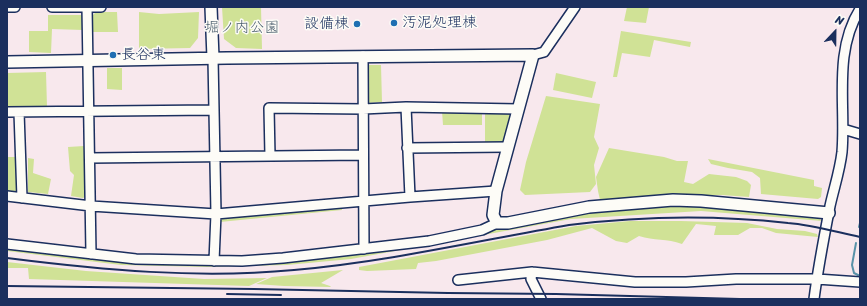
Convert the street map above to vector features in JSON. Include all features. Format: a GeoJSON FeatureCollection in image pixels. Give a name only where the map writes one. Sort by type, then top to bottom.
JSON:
{"type":"FeatureCollection","features":[{"type":"Feature","properties":{"kind":"street"},"geometry":{"type":"LineString","coordinates":[[7,7],[15,7]]}},
{"type":"Feature","properties":{"kind":"street"},"geometry":{"type":"LineString","coordinates":[[52,7],[101,7]]}},
{"type":"Feature","properties":{"kind":"street"},"geometry":{"type":"LineString","coordinates":[[211,7],[216,214],[214,261]]}},
{"type":"Feature","properties":{"kind":"street"},"geometry":{"type":"LineString","coordinates":[[7,62],[363,56],[533,55],[544,52],[575,7]]}},
{"type":"Feature","properties":{"kind":"street"},"geometry":{"type":"LineString","coordinates":[[87,8],[91,254]]}},
{"type":"Feature","properties":{"kind":"street"},"geometry":{"type":"LineString","coordinates":[[814,299],[816,279],[842,154],[843,57],[851,27],[860,10]]}},
{"type":"Feature","properties":{"kind":"street"},"geometry":{"type":"LineString","coordinates":[[497,223],[493,215],[496,191],[533,55]]}},
{"type":"Feature","properties":{"kind":"street"},"geometry":{"type":"LineString","coordinates":[[363,56],[364,249]]}},
{"type":"Feature","properties":{"kind":"street"},"geometry":{"type":"LineString","coordinates":[[270,156],[269,108],[363,109],[406,107],[518,109]]}},
{"type":"Feature","properties":{"kind":"street"},"geometry":{"type":"LineString","coordinates":[[406,107],[410,197]]}},
{"type":"Feature","properties":{"kind":"street"},"geometry":{"type":"LineString","coordinates":[[7,112],[214,110]]}},
{"type":"Feature","properties":{"kind":"street"},"geometry":{"type":"LineString","coordinates":[[19,112],[22,198]]}},
{"type":"Feature","properties":{"kind":"street"},"geometry":{"type":"LineString","coordinates":[[843,129],[860,134]]}},
{"type":"Feature","properties":{"kind":"street"},"geometry":{"type":"LineString","coordinates":[[407,148],[507,146]]}},
{"type":"Feature","properties":{"kind":"street"},"geometry":{"type":"LineString","coordinates":[[90,158],[363,156]]}},
{"type":"Feature","properties":{"kind":"street"},"geometry":{"type":"LineString","coordinates":[[7,196],[91,206],[216,214],[496,191]]}},
{"type":"Feature","properties":{"kind":"street"},"geometry":{"type":"LineString","coordinates":[[7,244],[136,259],[242,261],[276,259],[429,241],[482,230],[497,223],[508,223],[589,207],[673,200],[701,201],[829,213]]}},
{"type":"Feature","properties":{"kind":"street"},"geometry":{"type":"LineString","coordinates":[[532,272],[531,278],[541,299]]}},
{"type":"Feature","properties":{"kind":"street"},"geometry":{"type":"LineString","coordinates":[[458,280],[532,272],[635,282],[686,282],[736,279],[816,279],[860,282]]}},
{"type":"Feature","properties":{"kind":"green space","name":"堀ノ内公園"},"geometry":{"type":"Polygon","coordinates":[[[222,7],[261,7],[262,49],[236,48],[224,39],[222,7]]]}},
{"type":"Feature","properties":{"kind":"green space"},"geometry":{"type":"Polygon","coordinates":[[[627,7],[649,7],[646,23],[624,21],[627,7]]]}},
{"type":"Feature","properties":{"kind":"green space"},"geometry":{"type":"Polygon","coordinates":[[[96,12],[117,12],[118,32],[93,32],[93,15],[96,12]]]}},
{"type":"Feature","properties":{"kind":"green space"},"geometry":{"type":"Polygon","coordinates":[[[139,12],[159,14],[199,12],[198,38],[190,48],[139,49],[139,12]]]}},
{"type":"Feature","properties":{"kind":"green space"},"geometry":{"type":"Polygon","coordinates":[[[48,15],[84,15],[83,30],[52,29],[51,53],[29,52],[29,31],[48,31],[48,15]]]}},
{"type":"Feature","properties":{"kind":"green space"},"geometry":{"type":"Polygon","coordinates":[[[621,31],[691,42],[690,47],[654,40],[650,57],[622,53],[617,77],[613,77],[621,31]]]}},
{"type":"Feature","properties":{"kind":"green space"},"geometry":{"type":"Polygon","coordinates":[[[365,65],[381,65],[382,102],[367,103],[365,65]]]}},
{"type":"Feature","properties":{"kind":"green space"},"geometry":{"type":"Polygon","coordinates":[[[107,68],[122,68],[122,90],[107,89],[107,68]]]}},
{"type":"Feature","properties":{"kind":"green space"},"geometry":{"type":"Polygon","coordinates":[[[46,72],[47,107],[7,106],[7,73],[46,72]]]}},
{"type":"Feature","properties":{"kind":"green space"},"geometry":{"type":"Polygon","coordinates":[[[556,73],[596,82],[592,98],[553,90],[556,73]]]}},
{"type":"Feature","properties":{"kind":"green space"},"geometry":{"type":"Polygon","coordinates":[[[546,96],[600,104],[594,137],[599,148],[594,165],[596,184],[590,192],[525,195],[520,190],[526,162],[546,96]]]}},
{"type":"Feature","properties":{"kind":"green space"},"geometry":{"type":"Polygon","coordinates":[[[442,111],[482,111],[482,125],[443,125],[442,111]]]}},
{"type":"Feature","properties":{"kind":"green space"},"geometry":{"type":"Polygon","coordinates":[[[485,112],[514,112],[505,144],[485,142],[485,112]]]}},
{"type":"Feature","properties":{"kind":"green space"},"geometry":{"type":"Polygon","coordinates":[[[84,146],[85,197],[83,198],[71,196],[74,175],[70,171],[68,147],[84,146]]]}},
{"type":"Feature","properties":{"kind":"green space"},"geometry":{"type":"Polygon","coordinates":[[[609,148],[664,157],[677,161],[688,161],[684,182],[693,184],[709,174],[736,177],[747,181],[751,185],[749,197],[722,195],[681,195],[631,197],[611,201],[600,200],[596,177],[609,148]]]}},
{"type":"Feature","properties":{"kind":"green space"},"geometry":{"type":"Polygon","coordinates":[[[7,157],[15,157],[18,190],[15,192],[7,191],[7,157]]]}},
{"type":"Feature","properties":{"kind":"green space"},"geometry":{"type":"Polygon","coordinates":[[[28,158],[34,159],[33,173],[51,179],[48,194],[28,192],[28,158]]]}},
{"type":"Feature","properties":{"kind":"green space"},"geometry":{"type":"Polygon","coordinates":[[[708,159],[814,180],[814,186],[822,188],[821,197],[818,199],[761,194],[760,178],[752,172],[711,164],[708,159]]]}},
{"type":"Feature","properties":{"kind":"green space"},"geometry":{"type":"Polygon","coordinates":[[[666,207],[750,210],[791,216],[818,217],[822,221],[701,211],[571,219],[351,259],[287,265],[207,267],[121,265],[7,251],[7,247],[215,264],[477,232],[528,224],[568,215],[666,207]]]}},
{"type":"Feature","properties":{"kind":"green space"},"geometry":{"type":"Polygon","coordinates":[[[342,208],[342,210],[220,222],[222,219],[342,208]]]}},
{"type":"Feature","properties":{"kind":"green space"},"geometry":{"type":"Polygon","coordinates":[[[630,221],[747,223],[777,229],[805,231],[817,234],[818,237],[776,233],[762,228],[750,228],[738,235],[714,235],[716,226],[696,224],[682,244],[639,236],[627,243],[616,241],[592,228],[547,240],[418,263],[416,269],[359,270],[359,267],[576,226],[630,221]]]}},
{"type":"Feature","properties":{"kind":"green space"},"geometry":{"type":"Polygon","coordinates":[[[7,262],[86,271],[204,279],[267,278],[249,286],[29,279],[28,268],[7,268],[7,262]]]}},
{"type":"Feature","properties":{"kind":"green space"},"geometry":{"type":"Polygon","coordinates":[[[343,270],[321,283],[331,287],[256,284],[272,277],[343,270]]]}},
{"type":"Feature","properties":{"kind":"waterway"},"geometry":{"type":"LineString","coordinates":[[859,227],[860,223]]}},
{"type":"Feature","properties":{"kind":"waterway"},"geometry":{"type":"LineString","coordinates":[[856,243],[852,265],[854,273],[860,276]]}},
{"type":"Feature","properties":{"kind":"railway"},"geometry":{"type":"LineString","coordinates":[[7,258],[150,272],[222,274],[258,273],[363,262],[569,225],[651,218],[761,220],[806,225],[860,237]]}},
{"type":"Feature","properties":{"kind":"railway"},"geometry":{"type":"LineString","coordinates":[[7,286],[556,294],[740,299]]}},
{"type":"Feature","properties":{"kind":"railway"},"geometry":{"type":"LineString","coordinates":[[227,294],[281,295]]}},
{"type":"Feature","properties":{"kind":"place","name":"汚泥処理棟"},"geometry":{"type":"Point","coordinates":[394,23]}},
{"type":"Feature","properties":{"kind":"place","name":"設備棟"},"geometry":{"type":"Point","coordinates":[357,24]}},
{"type":"Feature","properties":{"kind":"place","name":"長谷東"},"geometry":{"type":"Point","coordinates":[113,55]}}]}
